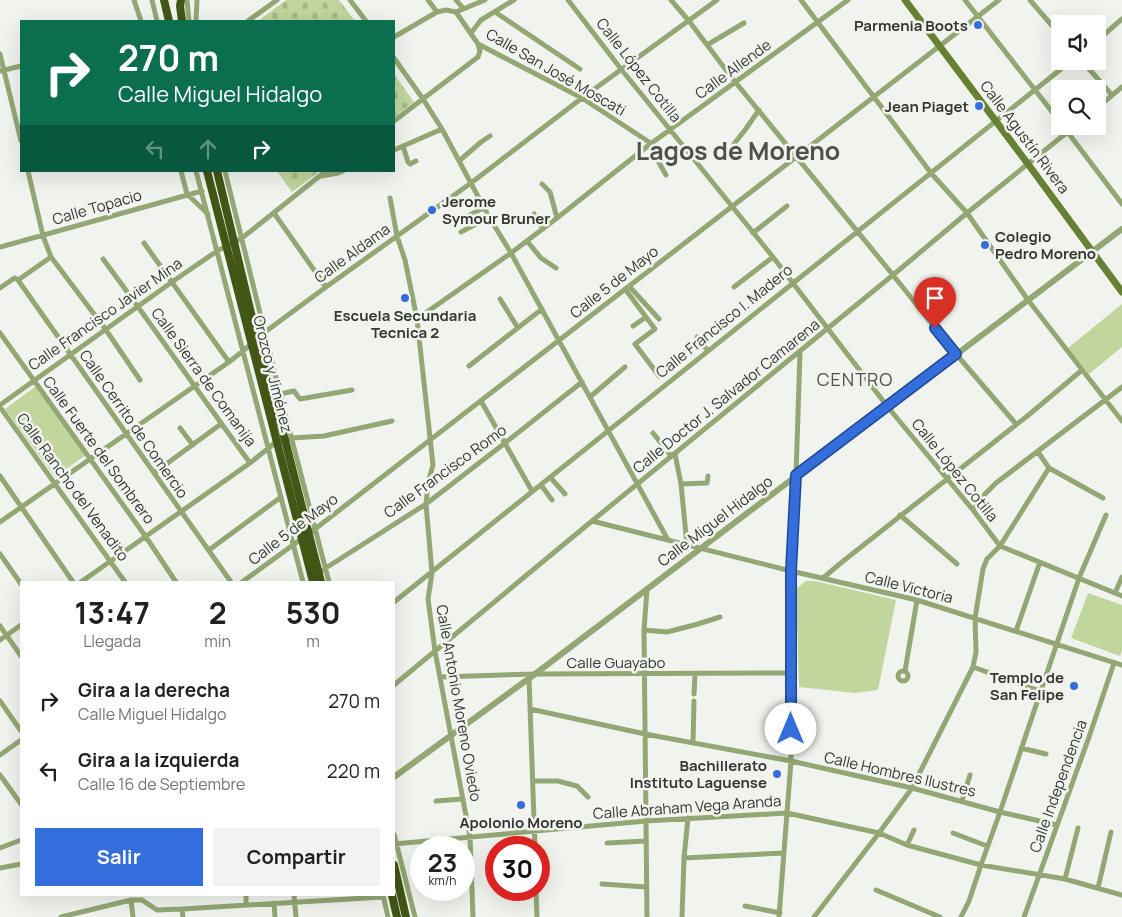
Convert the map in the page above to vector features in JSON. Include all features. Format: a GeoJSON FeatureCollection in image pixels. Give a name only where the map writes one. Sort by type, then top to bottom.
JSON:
{"type":"FeatureCollection","features":[{"type":"Feature","properties":{"kind":"highway"},"geometry":{"type":"LineString","coordinates":[[164,0],[169,20]]}},
{"type":"Feature","properties":{"kind":"highway"},"geometry":{"type":"LineString","coordinates":[[181,0],[182,20]]}},
{"type":"Feature","properties":{"kind":"highway","name":"Orozco y Jiménez"},"geometry":{"type":"LineString","coordinates":[[207,172],[226,246],[254,341],[288,439],[321,581]]}},
{"type":"Feature","properties":{"kind":"highway","name":"Orozco y Jiménez"},"geometry":{"type":"LineString","coordinates":[[217,172],[238,239],[254,341],[276,442],[309,534],[313,581]]}},
{"type":"Feature","properties":{"kind":"highway"},"geometry":{"type":"LineString","coordinates":[[395,869],[406,917]]}},
{"type":"Feature","properties":{"kind":"highway"},"geometry":{"type":"LineString","coordinates":[[386,896],[397,917]]}},
{"type":"Feature","properties":{"kind":"main road","name":"Calle Agustín Rivera"},"geometry":{"type":"LineString","coordinates":[[905,0],[1122,292]]}},
{"type":"Feature","properties":{"kind":"street"},"geometry":{"type":"LineString","coordinates":[[134,0],[141,20]]}},
{"type":"Feature","properties":{"kind":"street"},"geometry":{"type":"LineString","coordinates":[[152,0],[157,20]]}},
{"type":"Feature","properties":{"kind":"street"},"geometry":{"type":"LineString","coordinates":[[187,0],[188,20]]}},
{"type":"Feature","properties":{"kind":"street"},"geometry":{"type":"LineString","coordinates":[[196,20],[197,0]]}},
{"type":"Feature","properties":{"kind":"street"},"geometry":{"type":"LineString","coordinates":[[249,20],[277,0]]}},
{"type":"Feature","properties":{"kind":"street"},"geometry":{"type":"LineString","coordinates":[[350,0],[365,20]]}},
{"type":"Feature","properties":{"kind":"street"},"geometry":{"type":"LineString","coordinates":[[428,0],[437,12]]}},
{"type":"Feature","properties":{"kind":"street"},"geometry":{"type":"LineString","coordinates":[[456,0],[463,8]]}},
{"type":"Feature","properties":{"kind":"street"},"geometry":{"type":"LineString","coordinates":[[395,36],[437,12],[446,10],[456,12],[485,0]]}},
{"type":"Feature","properties":{"kind":"street"},"geometry":{"type":"LineString","coordinates":[[471,34],[481,20],[514,0]]}},
{"type":"Feature","properties":{"kind":"street","name":"Calle López Cotilla"},"geometry":{"type":"LineString","coordinates":[[568,0],[793,282],[887,406],[973,510],[1000,546]]}},
{"type":"Feature","properties":{"kind":"street"},"geometry":{"type":"LineString","coordinates":[[671,0],[956,354],[1016,424]]}},
{"type":"Feature","properties":{"kind":"street","name":"Calle Aldama"},"geometry":{"type":"LineString","coordinates":[[0,522],[228,362],[265,332],[471,183],[582,98],[717,0]]}},
{"type":"Feature","properties":{"kind":"street"},"geometry":{"type":"LineString","coordinates":[[801,0],[931,173],[967,213],[1028,300],[1122,421]]}},
{"type":"Feature","properties":{"kind":"street","name":"Calle Allende"},"geometry":{"type":"LineString","coordinates":[[416,318],[512,253],[651,145],[848,0]]}},
{"type":"Feature","properties":{"kind":"street"},"geometry":{"type":"LineString","coordinates":[[965,0],[1051,110]]}},
{"type":"Feature","properties":{"kind":"street","name":"Calle 5 de Mayo"},"geometry":{"type":"LineString","coordinates":[[243,581],[309,534],[999,0]]}},
{"type":"Feature","properties":{"kind":"street"},"geometry":{"type":"LineString","coordinates":[[1030,0],[1051,24]]}},
{"type":"Feature","properties":{"kind":"street","name":"Calle San José Moscati"},"geometry":{"type":"LineString","coordinates":[[456,12],[478,44],[582,98],[651,145]]}},
{"type":"Feature","properties":{"kind":"street"},"geometry":{"type":"LineString","coordinates":[[495,12],[580,69]]}},
{"type":"Feature","properties":{"kind":"street"},"geometry":{"type":"LineString","coordinates":[[1106,33],[1122,19]]}},
{"type":"Feature","properties":{"kind":"street"},"geometry":{"type":"LineString","coordinates":[[707,45],[744,23]]}},
{"type":"Feature","properties":{"kind":"street"},"geometry":{"type":"LineString","coordinates":[[395,120],[478,57],[480,51],[478,44]]}},
{"type":"Feature","properties":{"kind":"street"},"geometry":{"type":"LineString","coordinates":[[0,54],[2,71],[20,137]]}},
{"type":"Feature","properties":{"kind":"street"},"geometry":{"type":"LineString","coordinates":[[395,59],[442,129],[484,207],[512,253],[668,540]]}},
{"type":"Feature","properties":{"kind":"street"},"geometry":{"type":"LineString","coordinates":[[2,71],[20,66]]}},
{"type":"Feature","properties":{"kind":"street","name":"Calle Francisco I. Madero"},"geometry":{"type":"LineString","coordinates":[[395,601],[1060,70]]}},
{"type":"Feature","properties":{"kind":"street"},"geometry":{"type":"LineString","coordinates":[[1090,70],[1112,95]]}},
{"type":"Feature","properties":{"kind":"street"},"geometry":{"type":"LineString","coordinates":[[1106,100],[1120,88],[1122,95]]}},
{"type":"Feature","properties":{"kind":"street"},"geometry":{"type":"LineString","coordinates":[[734,144],[759,110]]}},
{"type":"Feature","properties":{"kind":"street"},"geometry":{"type":"LineString","coordinates":[[395,150],[442,129]]}},
{"type":"Feature","properties":{"kind":"street","name":"Calle Doctor J. Salvador Camarena"},"geometry":{"type":"LineString","coordinates":[[395,685],[592,521],[1064,135]]}},
{"type":"Feature","properties":{"kind":"street"},"geometry":{"type":"LineString","coordinates":[[1070,135],[1122,204]]}},
{"type":"Feature","properties":{"kind":"street"},"geometry":{"type":"LineString","coordinates":[[459,161],[490,136]]}},
{"type":"Feature","properties":{"kind":"street"},"geometry":{"type":"LineString","coordinates":[[651,145],[666,175]]}},
{"type":"Feature","properties":{"kind":"street"},"geometry":{"type":"LineString","coordinates":[[403,146],[408,162],[411,164],[416,161]]}},
{"type":"Feature","properties":{"kind":"street"},"geometry":{"type":"LineString","coordinates":[[28,172],[51,257],[106,330],[140,380]]}},
{"type":"Feature","properties":{"kind":"street"},"geometry":{"type":"LineString","coordinates":[[181,172],[187,194],[208,214]]}},
{"type":"Feature","properties":{"kind":"street"},"geometry":{"type":"LineString","coordinates":[[196,172],[302,581]]}},
{"type":"Feature","properties":{"kind":"street","name":"Orozco y Jiménez"},"geometry":{"type":"LineString","coordinates":[[225,172],[238,239],[265,332],[280,394],[288,439]]}},
{"type":"Feature","properties":{"kind":"street","name":"Calle Francisco Javier Mina"},"geometry":{"type":"LineString","coordinates":[[0,406],[172,282],[238,239],[325,172]]}},
{"type":"Feature","properties":{"kind":"street"},"geometry":{"type":"LineString","coordinates":[[318,177],[340,172]]}},
{"type":"Feature","properties":{"kind":"street"},"geometry":{"type":"LineString","coordinates":[[542,184],[550,192],[557,218]]}},
{"type":"Feature","properties":{"kind":"street","name":"Calle Topacio"},"geometry":{"type":"LineString","coordinates":[[0,248],[202,190]]}},
{"type":"Feature","properties":{"kind":"street","name":"Calle Antonio Moreno Oviedo"},"geometry":{"type":"LineString","coordinates":[[390,198],[416,318],[434,465],[428,483],[426,504],[432,572],[428,599],[435,651],[470,836]]}},
{"type":"Feature","properties":{"kind":"street"},"geometry":{"type":"LineString","coordinates":[[753,233],[788,206]]}},
{"type":"Feature","properties":{"kind":"street"},"geometry":{"type":"LineString","coordinates":[[453,224],[484,207]]}},
{"type":"Feature","properties":{"kind":"street"},"geometry":{"type":"LineString","coordinates":[[274,213],[326,287]]}},
{"type":"Feature","properties":{"kind":"street"},"geometry":{"type":"LineString","coordinates":[[534,214],[543,229]]}},
{"type":"Feature","properties":{"kind":"street"},"geometry":{"type":"LineString","coordinates":[[461,232],[490,217]]}},
{"type":"Feature","properties":{"kind":"street","name":"Calle Miguel Hidalgo"},"geometry":{"type":"LineString","coordinates":[[395,776],[532,676],[1122,229]]}},
{"type":"Feature","properties":{"kind":"street"},"geometry":{"type":"LineString","coordinates":[[527,241],[541,258],[556,268]]}},
{"type":"Feature","properties":{"kind":"street"},"geometry":{"type":"LineString","coordinates":[[144,243],[228,362]]}},
{"type":"Feature","properties":{"kind":"street"},"geometry":{"type":"LineString","coordinates":[[0,288],[13,279],[18,279],[51,257]]}},
{"type":"Feature","properties":{"kind":"street"},"geometry":{"type":"LineString","coordinates":[[734,287],[773,257]]}},
{"type":"Feature","properties":{"kind":"street","name":"Calle Sierra de Comanija"},"geometry":{"type":"LineString","coordinates":[[103,259],[250,463]]}},
{"type":"Feature","properties":{"kind":"street","name":"Calle Cerrito de Comercio"},"geometry":{"type":"LineString","coordinates":[[18,279],[230,581]]}},
{"type":"Feature","properties":{"kind":"street"},"geometry":{"type":"LineString","coordinates":[[627,288],[655,329],[635,344],[659,376]]}},
{"type":"Feature","properties":{"kind":"street"},"geometry":{"type":"LineString","coordinates":[[627,288],[659,320]]}},
{"type":"Feature","properties":{"kind":"street"},"geometry":{"type":"LineString","coordinates":[[500,299],[518,328]]}},
{"type":"Feature","properties":{"kind":"street"},"geometry":{"type":"LineString","coordinates":[[469,366],[542,309]]}},
{"type":"Feature","properties":{"kind":"street"},"geometry":{"type":"LineString","coordinates":[[633,326],[646,316]]}},
{"type":"Feature","properties":{"kind":"street","name":"Calle Fuerte del Sombrero"},"geometry":{"type":"LineString","coordinates":[[0,333],[91,459],[175,581]]}},
{"type":"Feature","properties":{"kind":"street"},"geometry":{"type":"LineString","coordinates":[[697,337],[708,351]]}},
{"type":"Feature","properties":{"kind":"street"},"geometry":{"type":"LineString","coordinates":[[745,906],[780,915],[791,761],[791,571],[800,352]]}},
{"type":"Feature","properties":{"kind":"street"},"geometry":{"type":"LineString","coordinates":[[590,397],[625,368]]}},
{"type":"Feature","properties":{"kind":"street"},"geometry":{"type":"LineString","coordinates":[[823,578],[1082,370]]}},
{"type":"Feature","properties":{"kind":"street","name":"Calle Francisco Romo"},"geometry":{"type":"LineString","coordinates":[[318,573],[426,504],[582,382]]}},
{"type":"Feature","properties":{"kind":"street"},"geometry":{"type":"LineString","coordinates":[[973,510],[996,483],[1122,387]]}},
{"type":"Feature","properties":{"kind":"street"},"geometry":{"type":"LineString","coordinates":[[280,394],[294,391],[300,399],[352,390]]}},
{"type":"Feature","properties":{"kind":"street"},"geometry":{"type":"LineString","coordinates":[[481,401],[532,491]]}},
{"type":"Feature","properties":{"kind":"street","name":"Calle Rancho del Venadito"},"geometry":{"type":"LineString","coordinates":[[0,406],[125,581]]}},
{"type":"Feature","properties":{"kind":"street"},"geometry":{"type":"LineString","coordinates":[[82,581],[250,463],[276,442],[324,436],[392,420]]}},
{"type":"Feature","properties":{"kind":"street"},"geometry":{"type":"LineString","coordinates":[[154,473],[221,424]]}},
{"type":"Feature","properties":{"kind":"street"},"geometry":{"type":"LineString","coordinates":[[180,428],[193,445]]}},
{"type":"Feature","properties":{"kind":"street"},"geometry":{"type":"LineString","coordinates":[[653,433],[673,455],[681,484],[687,545]]}},
{"type":"Feature","properties":{"kind":"street"},"geometry":{"type":"LineString","coordinates":[[1038,452],[1049,468],[1103,498]]}},
{"type":"Feature","properties":{"kind":"street"},"geometry":{"type":"LineString","coordinates":[[814,917],[912,788],[972,667],[976,652],[975,618],[983,569],[987,559],[1000,546],[1049,468]]}},
{"type":"Feature","properties":{"kind":"street"},"geometry":{"type":"LineString","coordinates":[[0,476],[72,581]]}},
{"type":"Feature","properties":{"kind":"street"},"geometry":{"type":"LineString","coordinates":[[681,484],[707,483],[708,476]]}},
{"type":"Feature","properties":{"kind":"street"},"geometry":{"type":"LineString","coordinates":[[550,477],[565,494]]}},
{"type":"Feature","properties":{"kind":"street"},"geometry":{"type":"LineString","coordinates":[[541,485],[552,500]]}},
{"type":"Feature","properties":{"kind":"street"},"geometry":{"type":"LineString","coordinates":[[209,550],[281,497]]}},
{"type":"Feature","properties":{"kind":"street"},"geometry":{"type":"LineString","coordinates":[[900,515],[957,564]]}},
{"type":"Feature","properties":{"kind":"street"},"geometry":{"type":"LineString","coordinates":[[961,917],[969,901],[1000,812],[1079,578],[1106,516]]}},
{"type":"Feature","properties":{"kind":"street","name":"Calle Victoria"},"geometry":{"type":"LineString","coordinates":[[592,521],[700,549],[917,600],[1122,665]]}},
{"type":"Feature","properties":{"kind":"street","name":"Orozco y Jiménez"},"geometry":{"type":"LineString","coordinates":[[309,534],[325,568],[329,581]]}},
{"type":"Feature","properties":{"kind":"street"},"geometry":{"type":"LineString","coordinates":[[1000,546],[1122,596]]}},
{"type":"Feature","properties":{"kind":"street"},"geometry":{"type":"LineString","coordinates":[[0,554],[20,583]]}},
{"type":"Feature","properties":{"kind":"street"},"geometry":{"type":"LineString","coordinates":[[1016,631],[1040,562]]}},
{"type":"Feature","properties":{"kind":"street"},"geometry":{"type":"LineString","coordinates":[[1115,593],[1122,576]]}},
{"type":"Feature","properties":{"kind":"street"},"geometry":{"type":"LineString","coordinates":[[647,589],[644,630],[647,917]]}},
{"type":"Feature","properties":{"kind":"street"},"geometry":{"type":"LineString","coordinates":[[905,671],[917,600]]}},
{"type":"Feature","properties":{"kind":"street"},"geometry":{"type":"LineString","coordinates":[[644,630],[666,632],[720,616]]}},
{"type":"Feature","properties":{"kind":"street"},"geometry":{"type":"LineString","coordinates":[[0,626],[20,655]]}},
{"type":"Feature","properties":{"kind":"street"},"geometry":{"type":"LineString","coordinates":[[0,640],[20,626]]}},
{"type":"Feature","properties":{"kind":"street","name":"Calle Independencia"},"geometry":{"type":"LineString","coordinates":[[1024,917],[1114,662]]}},
{"type":"Feature","properties":{"kind":"street"},"geometry":{"type":"LineString","coordinates":[[972,667],[1040,691]]}},
{"type":"Feature","properties":{"kind":"street","name":"Calle Guayabo"},"geometry":{"type":"LineString","coordinates":[[440,677],[792,673]]}},
{"type":"Feature","properties":{"kind":"street"},"geometry":{"type":"LineString","coordinates":[[694,674],[694,694]]}},
{"type":"Feature","properties":{"kind":"street"},"geometry":{"type":"LineString","coordinates":[[532,676],[530,709],[534,836]]}},
{"type":"Feature","properties":{"kind":"street"},"geometry":{"type":"LineString","coordinates":[[0,701],[20,730]]}},
{"type":"Feature","properties":{"kind":"street"},"geometry":{"type":"LineString","coordinates":[[693,743],[694,701]]}},
{"type":"Feature","properties":{"kind":"street","name":"Calle Hombres Ilustres"},"geometry":{"type":"LineString","coordinates":[[530,709],[645,734],[791,761],[962,800],[1000,812],[1057,825]]}},
{"type":"Feature","properties":{"kind":"street"},"geometry":{"type":"LineString","coordinates":[[0,755],[20,741]]}},
{"type":"Feature","properties":{"kind":"street"},"geometry":{"type":"LineString","coordinates":[[1021,748],[1046,754]]}},
{"type":"Feature","properties":{"kind":"street"},"geometry":{"type":"LineString","coordinates":[[0,774],[20,803]]}},
{"type":"Feature","properties":{"kind":"street"},"geometry":{"type":"LineString","coordinates":[[962,800],[970,776]]}},
{"type":"Feature","properties":{"kind":"street"},"geometry":{"type":"LineString","coordinates":[[533,781],[558,781],[577,786],[588,797]]}},
{"type":"Feature","properties":{"kind":"street"},"geometry":{"type":"LineString","coordinates":[[436,801],[462,799]]}},
{"type":"Feature","properties":{"kind":"street","name":"Calle Abraham Vega Aranda"},"geometry":{"type":"LineString","coordinates":[[475,837],[646,821],[787,813],[879,833],[907,845],[980,865],[1065,879],[1122,895]]}},
{"type":"Feature","properties":{"kind":"street"},"geometry":{"type":"LineString","coordinates":[[682,917],[684,858],[688,818]]}},
{"type":"Feature","properties":{"kind":"street"},"geometry":{"type":"LineString","coordinates":[[1065,879],[1078,828]]}},
{"type":"Feature","properties":{"kind":"street"},"geometry":{"type":"LineString","coordinates":[[907,845],[914,830]]}},
{"type":"Feature","properties":{"kind":"street"},"geometry":{"type":"LineString","coordinates":[[1098,888],[1111,832]]}},
{"type":"Feature","properties":{"kind":"street"},"geometry":{"type":"LineString","coordinates":[[953,833],[987,846]]}},
{"type":"Feature","properties":{"kind":"street"},"geometry":{"type":"LineString","coordinates":[[0,848],[20,840]]}},
{"type":"Feature","properties":{"kind":"street"},"geometry":{"type":"LineString","coordinates":[[607,843],[646,841]]}},
{"type":"Feature","properties":{"kind":"street","name":"Calle Abraham Vega Aranda"},"geometry":{"type":"LineString","coordinates":[[395,843],[410,842]]}},
{"type":"Feature","properties":{"kind":"street"},"geometry":{"type":"LineString","coordinates":[[395,843],[416,917]]}},
{"type":"Feature","properties":{"kind":"street"},"geometry":{"type":"LineString","coordinates":[[684,858],[784,852]]}},
{"type":"Feature","properties":{"kind":"street"},"geometry":{"type":"LineString","coordinates":[[0,868],[20,864]]}},
{"type":"Feature","properties":{"kind":"street"},"geometry":{"type":"LineString","coordinates":[[602,884],[646,887]]}},
{"type":"Feature","properties":{"kind":"street"},"geometry":{"type":"LineString","coordinates":[[876,890],[940,917]]}},
{"type":"Feature","properties":{"kind":"street"},"geometry":{"type":"LineString","coordinates":[[246,896],[246,905]]}},
{"type":"Feature","properties":{"kind":"street"},"geometry":{"type":"LineString","coordinates":[[294,896],[296,917]]}},
{"type":"Feature","properties":{"kind":"street"},"geometry":{"type":"LineString","coordinates":[[61,917],[141,898],[157,910],[386,896],[388,917]]}},
{"type":"Feature","properties":{"kind":"street"},"geometry":{"type":"LineString","coordinates":[[131,900],[133,917]]}},
{"type":"Feature","properties":{"kind":"street","name":"Calle Antonio Moreno Oviedo"},"geometry":{"type":"LineString","coordinates":[[472,901],[473,917]]}},
{"type":"Feature","properties":{"kind":"street"},"geometry":{"type":"LineString","coordinates":[[536,901],[537,917]]}},
{"type":"Feature","properties":{"kind":"street"},"geometry":{"type":"LineString","coordinates":[[274,903],[275,917]]}},
{"type":"Feature","properties":{"kind":"street"},"geometry":{"type":"LineString","coordinates":[[182,909],[183,917]]}},
{"type":"Feature","properties":{"kind":"green space"},"geometry":{"type":"Polygon","coordinates":[[[286,0],[339,0],[354,20],[259,20],[286,0]]]}},
{"type":"Feature","properties":{"kind":"green space"},"geometry":{"type":"Polygon","coordinates":[[[395,75],[414,102],[395,116],[395,75]]]}},
{"type":"Feature","properties":{"kind":"green space"},"geometry":{"type":"Polygon","coordinates":[[[278,172],[319,172],[292,192],[278,172]]]}},
{"type":"Feature","properties":{"kind":"green space"},"geometry":{"type":"Polygon","coordinates":[[[1122,304],[1122,347],[1089,374],[1068,348],[1122,304]]]}},
{"type":"Feature","properties":{"kind":"green space"},"geometry":{"type":"Polygon","coordinates":[[[36,386],[86,455],[55,477],[5,409],[36,386]]]}},
{"type":"Feature","properties":{"kind":"green space"},"geometry":{"type":"Polygon","coordinates":[[[806,581],[815,581],[896,600],[878,690],[855,693],[799,687],[796,589],[806,581]]]}},
{"type":"Feature","properties":{"kind":"green space"},"geometry":{"type":"Polygon","coordinates":[[[1088,593],[1122,605],[1122,650],[1120,656],[1071,638],[1088,593]]]}},
{"type":"Feature","properties":{"kind":"place","name":"Parmenia Boots"},"geometry":{"type":"Point","coordinates":[978,25]}},
{"type":"Feature","properties":{"kind":"place","name":"Jean Piaget"},"geometry":{"type":"Point","coordinates":[979,106]}},
{"type":"Feature","properties":{"kind":"place","name":"Jerome Symour Bruner"},"geometry":{"type":"Point","coordinates":[432,210]}},
{"type":"Feature","properties":{"kind":"place","name":"Colegio Pedro Moreno"},"geometry":{"type":"Point","coordinates":[985,245]}},
{"type":"Feature","properties":{"kind":"place","name":"Escuela Secundaria Tecnica 2"},"geometry":{"type":"Point","coordinates":[405,298]}},
{"type":"Feature","properties":{"kind":"place","name":"Templo de San Felipe"},"geometry":{"type":"Point","coordinates":[1074,686]}},
{"type":"Feature","properties":{"kind":"place","name":"Bachillerato Instituto Laguense"},"geometry":{"type":"Point","coordinates":[777,774]}},
{"type":"Feature","properties":{"kind":"place","name":"Apolonio Moreno"},"geometry":{"type":"Point","coordinates":[521,805]}},
{"type":"Feature","properties":{"kind":"district","name":"Lagos de Moreno"},"geometry":{"type":"Point","coordinates":[738,150]}},
{"type":"Feature","properties":{"kind":"district","name":"CENTRO"},"geometry":{"type":"Point","coordinates":[855,379]}},
{"type":"Feature","properties":{"kind":"route"},"geometry":{"type":"LineString","coordinates":[[791,729],[791,571],[796,475],[956,354],[935,328]]}}]}
